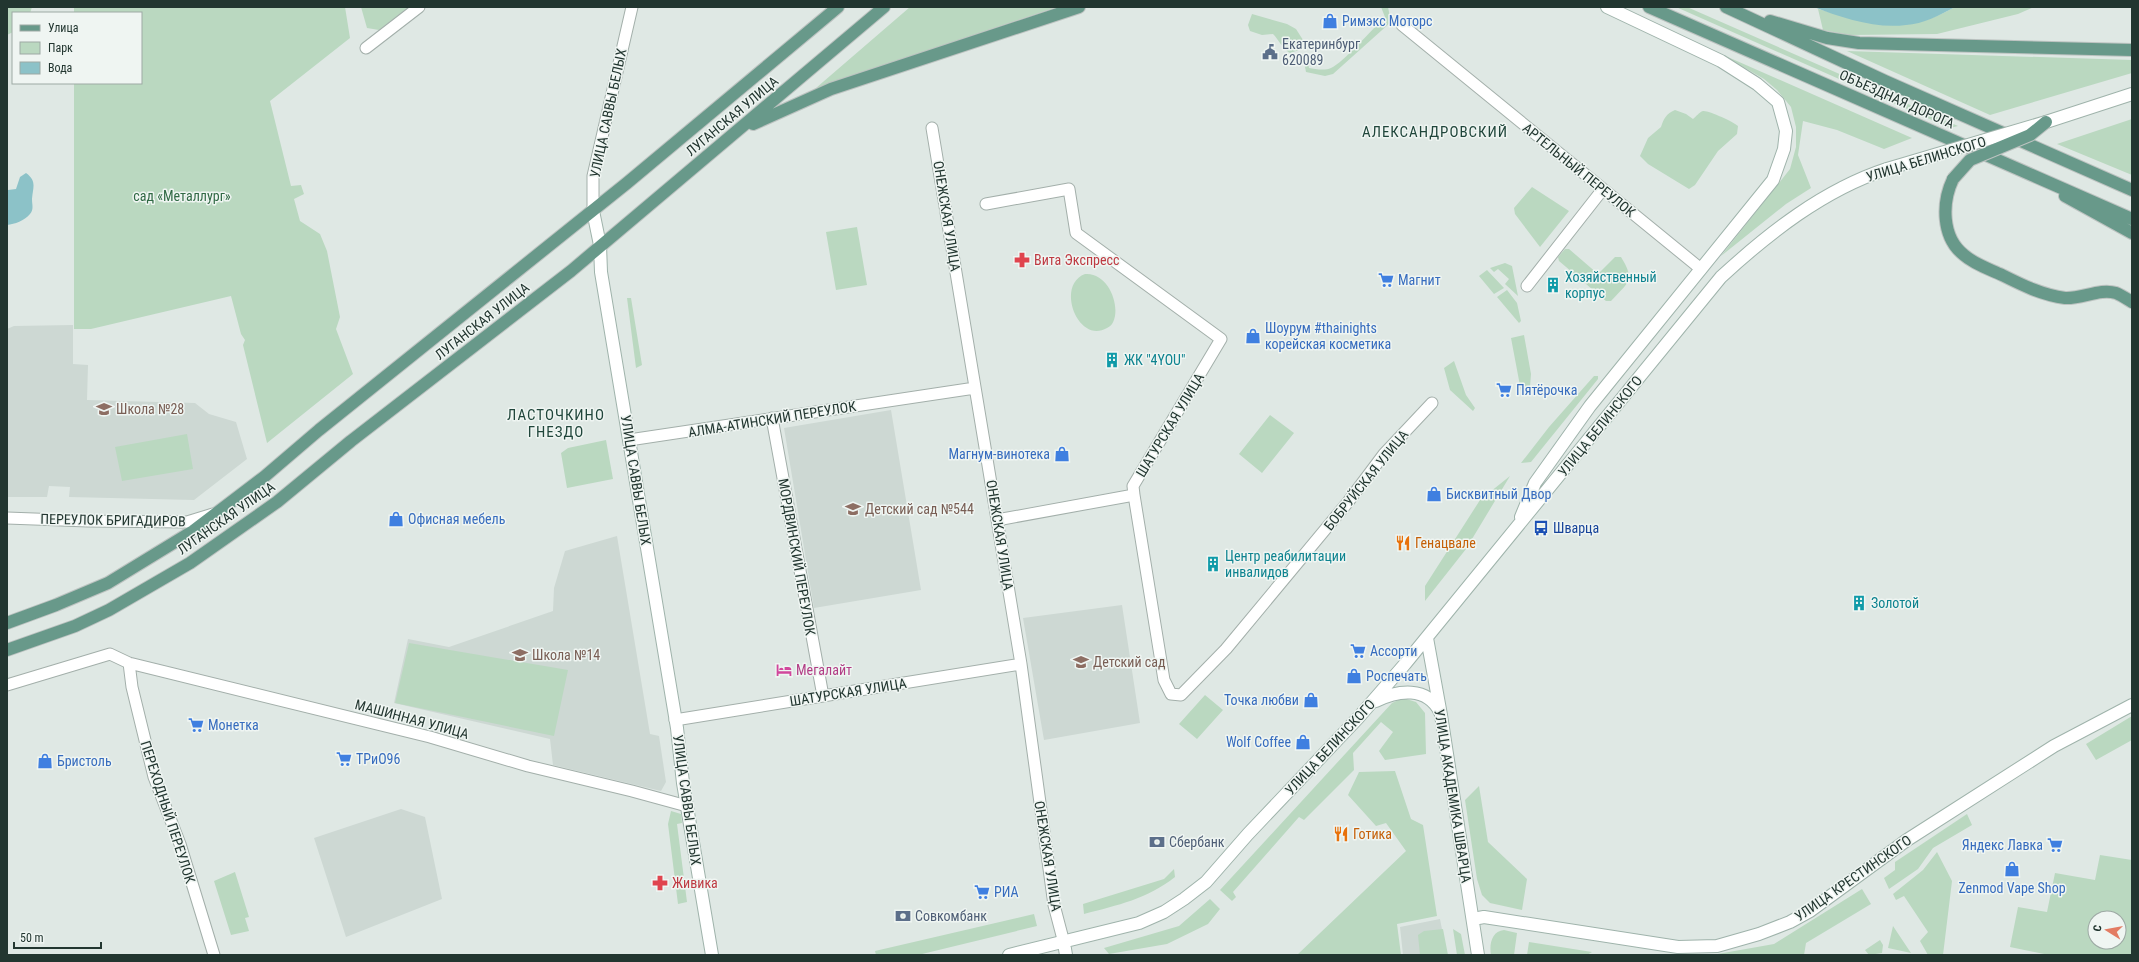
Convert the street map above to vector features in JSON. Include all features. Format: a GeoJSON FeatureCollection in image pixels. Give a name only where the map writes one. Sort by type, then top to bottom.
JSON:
{"type":"FeatureCollection","features":[{"type":"Feature","properties":{"kind":"main road"},"geometry":{"type":"LineString","coordinates":[[794,44],[828,7]]}},
{"type":"Feature","properties":{"kind":"main road","name":"ЛУГАНСКАЯ УЛИЦА"},"geometry":{"type":"LineString","coordinates":[[7,622],[56,605],[108,583],[193,531],[264,477],[319,430],[593,211],[838,7]]}},
{"type":"Feature","properties":{"kind":"main road","name":"ЛУГАНСКАЯ УЛИЦА"},"geometry":{"type":"LineString","coordinates":[[7,650],[75,626],[109,610],[190,563],[277,502],[351,441],[600,245],[739,131],[884,7]]}},
{"type":"Feature","properties":{"kind":"main road"},"geometry":{"type":"LineString","coordinates":[[739,131],[831,89],[1079,7]]}},
{"type":"Feature","properties":{"kind":"main road"},"geometry":{"type":"LineString","coordinates":[[1517,526],[1534,483],[1590,406],[1773,180],[1778,171],[1784,149],[1786,131],[1778,102],[1757,84],[1721,61],[1607,7]]}},
{"type":"Feature","properties":{"kind":"main road","name":"ОБЪЕЗДНАЯ ДОРОГА"},"geometry":{"type":"LineString","coordinates":[[1649,7],[2132,219]]}},
{"type":"Feature","properties":{"kind":"main road","name":"ОБЪЕЗДНАЯ ДОРОГА"},"geometry":{"type":"LineString","coordinates":[[1726,7],[1885,81],[2132,190]]}},
{"type":"Feature","properties":{"kind":"main road"},"geometry":{"type":"LineString","coordinates":[[1738,12],[1827,38],[1852,43],[2132,50]]}},
{"type":"Feature","properties":{"kind":"main road","name":"УЛИЦА БЕЛИНСКОГО"},"geometry":{"type":"LineString","coordinates":[[1010,955],[1065,949],[1139,923],[1164,912],[1206,882],[1248,834],[1371,704],[1427,638],[1721,277],[1755,246],[1791,219],[1866,176],[2046,122],[2132,94]]}},
{"type":"Feature","properties":{"kind":"main road"},"geometry":{"type":"LineString","coordinates":[[2046,122],[2030,135],[1970,160],[1953,179],[1946,198],[1945,218],[1949,232],[1957,248],[1964,255],[2010,279],[2050,296],[2080,298],[2100,293],[2116,293],[2132,302]]}},
{"type":"Feature","properties":{"kind":"main road"},"geometry":{"type":"LineString","coordinates":[[2034,176],[2073,202],[2132,233]]}},
{"type":"Feature","properties":{"kind":"main road","name":"УЛИЦА САВВЫ БЕЛЫХ"},"geometry":{"type":"LineString","coordinates":[[593,211],[600,245],[601,272],[712,955]]}},
{"type":"Feature","properties":{"kind":"main road","name":"УЛИЦА АКАДЕМИКА ШВАРЦА"},"geometry":{"type":"LineString","coordinates":[[1427,638],[1441,715],[1478,955]]}},
{"type":"Feature","properties":{"kind":"main road"},"geometry":{"type":"LineString","coordinates":[[1371,704],[1390,694],[1409,692],[1427,697],[1441,715]]}},
{"type":"Feature","properties":{"kind":"main road","name":"УЛИЦА КРЕСТИНСКОГО"},"geometry":{"type":"LineString","coordinates":[[1473,919],[1484,917],[1678,947],[1717,946],[1759,934],[1790,922],[1810,911],[1907,840],[2048,750],[2101,720],[2132,705]]}},
{"type":"Feature","properties":{"kind":"street"},"geometry":{"type":"LineString","coordinates":[[366,48],[419,7]]}},
{"type":"Feature","properties":{"kind":"street","name":"УЛИЦА САВВЫ БЕЛЫХ"},"geometry":{"type":"LineString","coordinates":[[593,211],[593,176],[632,7]]}},
{"type":"Feature","properties":{"kind":"street","name":"АРТЕЛЬНЫЙ ПЕРЕУЛОК"},"geometry":{"type":"LineString","coordinates":[[1402,25],[1701,269]]}},
{"type":"Feature","properties":{"kind":"street","name":"ОНЕЖСКАЯ УЛИЦА"},"geometry":{"type":"LineString","coordinates":[[932,128],[1021,664],[1054,905],[1065,949]]}},
{"type":"Feature","properties":{"kind":"street","name":"ШАТУРСКАЯ УЛИЦА"},"geometry":{"type":"LineString","coordinates":[[986,204],[1068,189],[1076,233],[1221,339],[1133,486],[1134,496],[997,520]]}},
{"type":"Feature","properties":{"kind":"street"},"geometry":{"type":"LineString","coordinates":[[1527,286],[1603,189]]}},
{"type":"Feature","properties":{"kind":"street","name":"АЛМА-АТИНСКИЙ ПЕРЕУЛОК"},"geometry":{"type":"LineString","coordinates":[[629,440],[975,388]]}},
{"type":"Feature","properties":{"kind":"street","name":"БОБРУЙСКАЯ УЛИЦА"},"geometry":{"type":"LineString","coordinates":[[1134,496],[1164,680],[1171,694],[1181,695],[1226,649],[1348,502],[1384,454],[1432,403]]}},
{"type":"Feature","properties":{"kind":"street","name":"МОРДВИНСКИЙ ПЕРЕУЛОК"},"geometry":{"type":"LineString","coordinates":[[772,418],[823,696]]}},
{"type":"Feature","properties":{"kind":"street","name":"ПЕРЕУЛОК БРИГАДИРОВ"},"geometry":{"type":"LineString","coordinates":[[7,518],[188,522],[218,512]]}},
{"type":"Feature","properties":{"kind":"street"},"geometry":{"type":"LineString","coordinates":[[7,685],[110,654],[129,664]]}},
{"type":"Feature","properties":{"kind":"street","name":"МАШИННАЯ УЛИЦА"},"geometry":{"type":"LineString","coordinates":[[129,664],[430,737],[528,766],[687,806]]}},
{"type":"Feature","properties":{"kind":"street","name":"ПЕРЕХОДНЫЙ ПЕРЕУЛОК"},"geometry":{"type":"LineString","coordinates":[[129,664],[132,687],[154,777],[180,844],[214,955]]}},
{"type":"Feature","properties":{"kind":"street","name":"ШАТУРСКАЯ УЛИЦА"},"geometry":{"type":"LineString","coordinates":[[675,720],[1021,664]]}},
{"type":"Feature","properties":{"kind":"shaded area","name":"Школа №28"},"geometry":{"type":"Polygon","coordinates":[[[73,325],[73,364],[88,365],[87,400],[195,403],[209,414],[236,422],[247,459],[194,500],[69,497],[70,487],[49,486],[47,497],[7,497],[7,329],[14,326],[73,325]]]}},
{"type":"Feature","properties":{"kind":"shaded area","name":"Детский сад №544"},"geometry":{"type":"Polygon","coordinates":[[[891,410],[921,590],[814,608],[784,428],[891,410]]]}},
{"type":"Feature","properties":{"kind":"shaded area","name":"Школа №14"},"geometry":{"type":"Polygon","coordinates":[[[617,536],[650,734],[659,736],[666,782],[661,791],[553,765],[550,739],[394,703],[408,639],[449,647],[553,611],[554,588],[565,551],[617,536]]]}},
{"type":"Feature","properties":{"kind":"shaded area","name":"Детский сад"},"geometry":{"type":"Polygon","coordinates":[[[1122,605],[1140,723],[1044,740],[1023,618],[1122,605]]]}},
{"type":"Feature","properties":{"kind":"shaded area"},"geometry":{"type":"Polygon","coordinates":[[[401,809],[425,817],[442,899],[346,937],[314,838],[401,809]]]}},
{"type":"Feature","properties":{"kind":"shaded area"},"geometry":{"type":"Polygon","coordinates":[[[1440,919],[1447,955],[1403,955],[1400,927],[1440,919]]]}},
{"type":"Feature","properties":{"kind":"green space"},"geometry":{"type":"Polygon","coordinates":[[[7,7],[32,7],[30,12],[12,12],[12,32],[7,35],[7,7]]]}},
{"type":"Feature","properties":{"kind":"green space","name":"сад «Металлург»"},"geometry":{"type":"Polygon","coordinates":[[[74,7],[345,7],[350,38],[270,101],[291,186],[301,185],[304,194],[294,199],[300,221],[320,234],[327,251],[340,317],[336,329],[353,374],[267,443],[243,345],[245,340],[241,334],[231,296],[91,329],[74,329],[74,84],[142,84],[142,12],[74,12],[74,7]]]}},
{"type":"Feature","properties":{"kind":"green space"},"geometry":{"type":"Polygon","coordinates":[[[361,7],[409,7],[379,30],[367,28],[361,7]]]}},
{"type":"Feature","properties":{"kind":"green space"},"geometry":{"type":"Polygon","coordinates":[[[910,7],[1057,7],[816,88],[910,7]]]}},
{"type":"Feature","properties":{"kind":"green space"},"geometry":{"type":"Polygon","coordinates":[[[1381,7],[1388,7],[1391,22],[1333,74],[1325,76],[1306,72],[1303,57],[1307,56],[1309,68],[1320,70],[1331,68],[1343,59],[1385,17],[1381,7]]]}},
{"type":"Feature","properties":{"kind":"green space"},"geometry":{"type":"Polygon","coordinates":[[[1676,7],[1687,7],[1958,126],[1950,128],[1676,7]]]}},
{"type":"Feature","properties":{"kind":"green space"},"geometry":{"type":"Polygon","coordinates":[[[1955,7],[2034,7],[2018,14],[1937,34],[1850,35],[1823,30],[1818,9],[1855,19],[1903,25],[1919,22],[1955,7]]]}},
{"type":"Feature","properties":{"kind":"green space"},"geometry":{"type":"Polygon","coordinates":[[[1252,14],[1287,24],[1296,29],[1303,40],[1299,50],[1290,53],[1273,34],[1262,35],[1250,31],[1248,25],[1252,14]]]}},
{"type":"Feature","properties":{"kind":"green space"},"geometry":{"type":"Polygon","coordinates":[[[1847,51],[2132,60],[2132,73],[1990,115],[1847,51]]]}},
{"type":"Feature","properties":{"kind":"green space"},"geometry":{"type":"Polygon","coordinates":[[[1721,54],[1912,138],[1884,149],[1837,130],[1803,121],[1798,155],[1811,188],[1786,204],[1721,256],[1790,169],[1796,147],[1796,127],[1791,107],[1777,90],[1764,79],[1721,54]]]}},
{"type":"Feature","properties":{"kind":"green space"},"geometry":{"type":"Polygon","coordinates":[[[1675,110],[1686,114],[1693,119],[1703,111],[1710,112],[1738,126],[1737,134],[1718,151],[1695,185],[1689,189],[1648,164],[1640,156],[1648,138],[1661,127],[1667,115],[1675,110]]]}},
{"type":"Feature","properties":{"kind":"green space"},"geometry":{"type":"Polygon","coordinates":[[[2132,119],[2132,175],[2057,144],[2132,119]]]}},
{"type":"Feature","properties":{"kind":"green space"},"geometry":{"type":"Polygon","coordinates":[[[1532,187],[1569,211],[1540,247],[1515,214],[1514,208],[1532,187]]]}},
{"type":"Feature","properties":{"kind":"green space"},"geometry":{"type":"Polygon","coordinates":[[[857,227],[867,285],[836,290],[826,232],[857,227]]]}},
{"type":"Feature","properties":{"kind":"green space"},"geometry":{"type":"Polygon","coordinates":[[[1565,249],[1569,249],[1598,274],[1615,257],[1621,257],[1626,265],[1629,276],[1626,285],[1611,301],[1606,301],[1559,261],[1558,257],[1565,249]]]}},
{"type":"Feature","properties":{"kind":"green space"},"geometry":{"type":"Polygon","coordinates":[[[1505,263],[1512,266],[1518,296],[1505,284],[1509,279],[1498,269],[1494,272],[1490,268],[1505,263]]]}},
{"type":"Feature","properties":{"kind":"green space"},"geometry":{"type":"Polygon","coordinates":[[[1487,270],[1504,288],[1494,294],[1479,276],[1487,270]]]}},
{"type":"Feature","properties":{"kind":"green space"},"geometry":{"type":"Polygon","coordinates":[[[1085,274],[1092,274],[1099,277],[1109,288],[1112,294],[1115,316],[1110,326],[1107,328],[1096,331],[1087,328],[1079,321],[1074,312],[1071,300],[1072,289],[1076,280],[1085,274]]]}},
{"type":"Feature","properties":{"kind":"green space"},"geometry":{"type":"Polygon","coordinates":[[[1507,290],[1517,303],[1521,321],[1519,323],[1497,297],[1507,290]]]}},
{"type":"Feature","properties":{"kind":"green space"},"geometry":{"type":"Polygon","coordinates":[[[627,298],[631,298],[642,365],[636,368],[627,298]]]}},
{"type":"Feature","properties":{"kind":"green space"},"geometry":{"type":"Polygon","coordinates":[[[1524,335],[1531,374],[1530,387],[1521,391],[1511,338],[1524,335]]]}},
{"type":"Feature","properties":{"kind":"green space"},"geometry":{"type":"Polygon","coordinates":[[[1454,361],[1466,395],[1475,408],[1473,411],[1450,390],[1444,368],[1454,361]]]}},
{"type":"Feature","properties":{"kind":"green space"},"geometry":{"type":"Polygon","coordinates":[[[1594,376],[1598,376],[1598,379],[1531,462],[1521,463],[1549,427],[1594,376]]]}},
{"type":"Feature","properties":{"kind":"green space"},"geometry":{"type":"Polygon","coordinates":[[[1270,415],[1294,433],[1262,473],[1239,454],[1270,415]]]}},
{"type":"Feature","properties":{"kind":"green space"},"geometry":{"type":"Polygon","coordinates":[[[187,434],[193,469],[122,481],[115,447],[187,434]]]}},
{"type":"Feature","properties":{"kind":"green space"},"geometry":{"type":"Polygon","coordinates":[[[606,440],[613,479],[567,488],[561,453],[568,448],[606,440]]]}},
{"type":"Feature","properties":{"kind":"green space"},"geometry":{"type":"Polygon","coordinates":[[[1510,476],[1466,549],[1425,601],[1425,586],[1480,500],[1510,476]]]}},
{"type":"Feature","properties":{"kind":"green space"},"geometry":{"type":"Polygon","coordinates":[[[409,643],[568,670],[554,736],[395,703],[409,643]]]}},
{"type":"Feature","properties":{"kind":"green space"},"geometry":{"type":"Polygon","coordinates":[[[1205,695],[1223,710],[1197,739],[1179,724],[1205,695]]]}},
{"type":"Feature","properties":{"kind":"green space"},"geometry":{"type":"Polygon","coordinates":[[[1403,698],[1416,702],[1425,713],[1426,754],[1385,760],[1379,751],[1393,732],[1381,722],[1353,753],[1354,770],[1304,820],[1299,817],[1233,892],[1236,897],[1232,901],[1220,890],[1392,703],[1403,698]]]}},
{"type":"Feature","properties":{"kind":"green space"},"geometry":{"type":"Polygon","coordinates":[[[2132,716],[2132,740],[2096,760],[2086,744],[2132,716]]]}},
{"type":"Feature","properties":{"kind":"green space"},"geometry":{"type":"Polygon","coordinates":[[[1395,771],[1411,819],[1423,825],[1437,916],[1397,924],[1401,955],[1297,955],[1406,851],[1386,823],[1376,826],[1348,795],[1359,772],[1395,771]]]}},
{"type":"Feature","properties":{"kind":"green space"},"geometry":{"type":"Polygon","coordinates":[[[1479,786],[1488,842],[1527,879],[1522,910],[1490,903],[1482,895],[1477,879],[1465,800],[1479,786]]]}},
{"type":"Feature","properties":{"kind":"green space"},"geometry":{"type":"Polygon","coordinates":[[[671,811],[681,814],[682,823],[677,824],[687,902],[678,904],[668,824],[671,811]]]}},
{"type":"Feature","properties":{"kind":"green space"},"geometry":{"type":"Polygon","coordinates":[[[1967,814],[1972,825],[1933,848],[1918,869],[1889,889],[1884,878],[1895,870],[1895,862],[1967,814]]]}},
{"type":"Feature","properties":{"kind":"green space"},"geometry":{"type":"Polygon","coordinates":[[[1937,852],[1952,881],[1943,955],[1928,955],[1920,941],[1928,932],[1904,896],[1896,900],[1893,894],[1923,870],[1937,852]]]}},
{"type":"Feature","properties":{"kind":"green space"},"geometry":{"type":"Polygon","coordinates":[[[2100,855],[2132,860],[2132,955],[2049,955],[2010,947],[2018,907],[2047,912],[2055,873],[2095,880],[2100,855]]]}},
{"type":"Feature","properties":{"kind":"green space"},"geometry":{"type":"Polygon","coordinates":[[[1174,869],[1175,877],[1154,891],[1109,908],[1084,914],[1083,904],[1164,879],[1174,869]]]}},
{"type":"Feature","properties":{"kind":"green space"},"geometry":{"type":"Polygon","coordinates":[[[235,872],[249,917],[245,918],[249,931],[231,935],[214,881],[235,872]]]}},
{"type":"Feature","properties":{"kind":"green space"},"geometry":{"type":"Polygon","coordinates":[[[1862,889],[1871,904],[1806,943],[1804,955],[1712,955],[1774,944],[1862,889]]]}},
{"type":"Feature","properties":{"kind":"green space"},"geometry":{"type":"Polygon","coordinates":[[[1210,899],[1220,909],[1208,924],[1167,944],[1109,954],[1104,948],[1179,926],[1210,899]]]}},
{"type":"Feature","properties":{"kind":"green space"},"geometry":{"type":"Polygon","coordinates":[[[1034,914],[1037,926],[918,955],[876,955],[875,951],[1034,914]]]}},
{"type":"Feature","properties":{"kind":"green space"},"geometry":{"type":"Polygon","coordinates":[[[1893,926],[1911,953],[1888,948],[1893,926]]]}},
{"type":"Feature","properties":{"kind":"green space"},"geometry":{"type":"Polygon","coordinates":[[[1443,929],[1448,955],[1420,955],[1418,935],[1424,931],[1443,929]]]}},
{"type":"Feature","properties":{"kind":"green space"},"geometry":{"type":"Polygon","coordinates":[[[1453,929],[1461,934],[1465,955],[1457,955],[1453,929]]]}},
{"type":"Feature","properties":{"kind":"green space"},"geometry":{"type":"Polygon","coordinates":[[[1504,930],[1517,933],[1514,955],[1491,955],[1490,947],[1494,935],[1504,930]]]}},
{"type":"Feature","properties":{"kind":"green space"},"geometry":{"type":"Polygon","coordinates":[[[1880,940],[1883,945],[1882,953],[1869,955],[1865,950],[1880,940]]]}},
{"type":"Feature","properties":{"kind":"green space"},"geometry":{"type":"Polygon","coordinates":[[[1529,942],[1592,952],[1587,955],[1527,955],[1529,942]]]}},
{"type":"Feature","properties":{"kind":"water"},"geometry":{"type":"Polygon","coordinates":[[[1814,7],[1955,7],[1925,21],[1895,26],[1859,22],[1814,7]]]}},
{"type":"Feature","properties":{"kind":"water"},"geometry":{"type":"Polygon","coordinates":[[[26,173],[32,179],[34,184],[32,210],[28,216],[22,220],[7,225],[7,188],[8,190],[16,189],[20,177],[26,173]]]}},
{"type":"Feature","properties":{"kind":"place","name":"Римэкс Моторс"},"geometry":{"type":"Point","coordinates":[1330,21]}},
{"type":"Feature","properties":{"kind":"place","name":"Екатеринбург 620089"},"geometry":{"type":"Point","coordinates":[1270,52]}},
{"type":"Feature","properties":{"kind":"place","name":"Вита Экспресс"},"geometry":{"type":"Point","coordinates":[1022,260]}},
{"type":"Feature","properties":{"kind":"place","name":"Магнит"},"geometry":{"type":"Point","coordinates":[1386,280]}},
{"type":"Feature","properties":{"kind":"place","name":"Хозяйственный корпус"},"geometry":{"type":"Point","coordinates":[1553,285]}},
{"type":"Feature","properties":{"kind":"place","name":"Шоурум #thainights корейская косметика"},"geometry":{"type":"Point","coordinates":[1253,336]}},
{"type":"Feature","properties":{"kind":"place","name":"ЖК \"4YOU\""},"geometry":{"type":"Point","coordinates":[1112,360]}},
{"type":"Feature","properties":{"kind":"place","name":"Пятёрочка"},"geometry":{"type":"Point","coordinates":[1504,390]}},
{"type":"Feature","properties":{"kind":"place","name":"Школа №28"},"geometry":{"type":"Point","coordinates":[104,409]}},
{"type":"Feature","properties":{"kind":"place","name":"Магнум-винотека"},"geometry":{"type":"Point","coordinates":[1062,454]}},
{"type":"Feature","properties":{"kind":"place","name":"Бисквитный Двор"},"geometry":{"type":"Point","coordinates":[1434,494]}},
{"type":"Feature","properties":{"kind":"place","name":"Детский сад №544"},"geometry":{"type":"Point","coordinates":[853,509]}},
{"type":"Feature","properties":{"kind":"place","name":"Офисная мебель"},"geometry":{"type":"Point","coordinates":[396,519]}},
{"type":"Feature","properties":{"kind":"place","name":"Шварца"},"geometry":{"type":"Point","coordinates":[1541,528]}},
{"type":"Feature","properties":{"kind":"place","name":"Генацвале"},"geometry":{"type":"Point","coordinates":[1403,543]}},
{"type":"Feature","properties":{"kind":"place","name":"Центр реабилитации инвалидов"},"geometry":{"type":"Point","coordinates":[1213,564]}},
{"type":"Feature","properties":{"kind":"place","name":"Золотой"},"geometry":{"type":"Point","coordinates":[1859,603]}},
{"type":"Feature","properties":{"kind":"place","name":"Ассорти"},"geometry":{"type":"Point","coordinates":[1358,651]}},
{"type":"Feature","properties":{"kind":"place","name":"Школа №14"},"geometry":{"type":"Point","coordinates":[520,655]}},
{"type":"Feature","properties":{"kind":"place","name":"Детский сад"},"geometry":{"type":"Point","coordinates":[1081,662]}},
{"type":"Feature","properties":{"kind":"place","name":"Мегалайт"},"geometry":{"type":"Point","coordinates":[784,670]}},
{"type":"Feature","properties":{"kind":"place","name":"Роспечать"},"geometry":{"type":"Point","coordinates":[1354,676]}},
{"type":"Feature","properties":{"kind":"place","name":"Точка любви"},"geometry":{"type":"Point","coordinates":[1311,700]}},
{"type":"Feature","properties":{"kind":"place","name":"Монетка"},"geometry":{"type":"Point","coordinates":[196,725]}},
{"type":"Feature","properties":{"kind":"place","name":"Wolf Coffee"},"geometry":{"type":"Point","coordinates":[1303,742]}},
{"type":"Feature","properties":{"kind":"place","name":"ТРиО96"},"geometry":{"type":"Point","coordinates":[344,759]}},
{"type":"Feature","properties":{"kind":"place","name":"Бристоль"},"geometry":{"type":"Point","coordinates":[45,761]}},
{"type":"Feature","properties":{"kind":"place","name":"Готика"},"geometry":{"type":"Point","coordinates":[1341,834]}},
{"type":"Feature","properties":{"kind":"place","name":"Сбербанк"},"geometry":{"type":"Point","coordinates":[1157,842]}},
{"type":"Feature","properties":{"kind":"place","name":"Яндекс Лавка"},"geometry":{"type":"Point","coordinates":[2055,845]}},
{"type":"Feature","properties":{"kind":"place","name":"Zenmod Vape Shop"},"geometry":{"type":"Point","coordinates":[2012,869]}},
{"type":"Feature","properties":{"kind":"place","name":"Живика"},"geometry":{"type":"Point","coordinates":[660,883]}},
{"type":"Feature","properties":{"kind":"place","name":"РИА"},"geometry":{"type":"Point","coordinates":[982,892]}},
{"type":"Feature","properties":{"kind":"place","name":"Совкомбанк"},"geometry":{"type":"Point","coordinates":[903,916]}},
{"type":"Feature","properties":{"kind":"district","name":"АЛЕКСАНДРОВСКИЙ"},"geometry":{"type":"Point","coordinates":[1435,132]}},
{"type":"Feature","properties":{"kind":"district","name":"ЛАСТОЧКИНО ГНЕЗДО"},"geometry":{"type":"Point","coordinates":[556,424]}}]}
